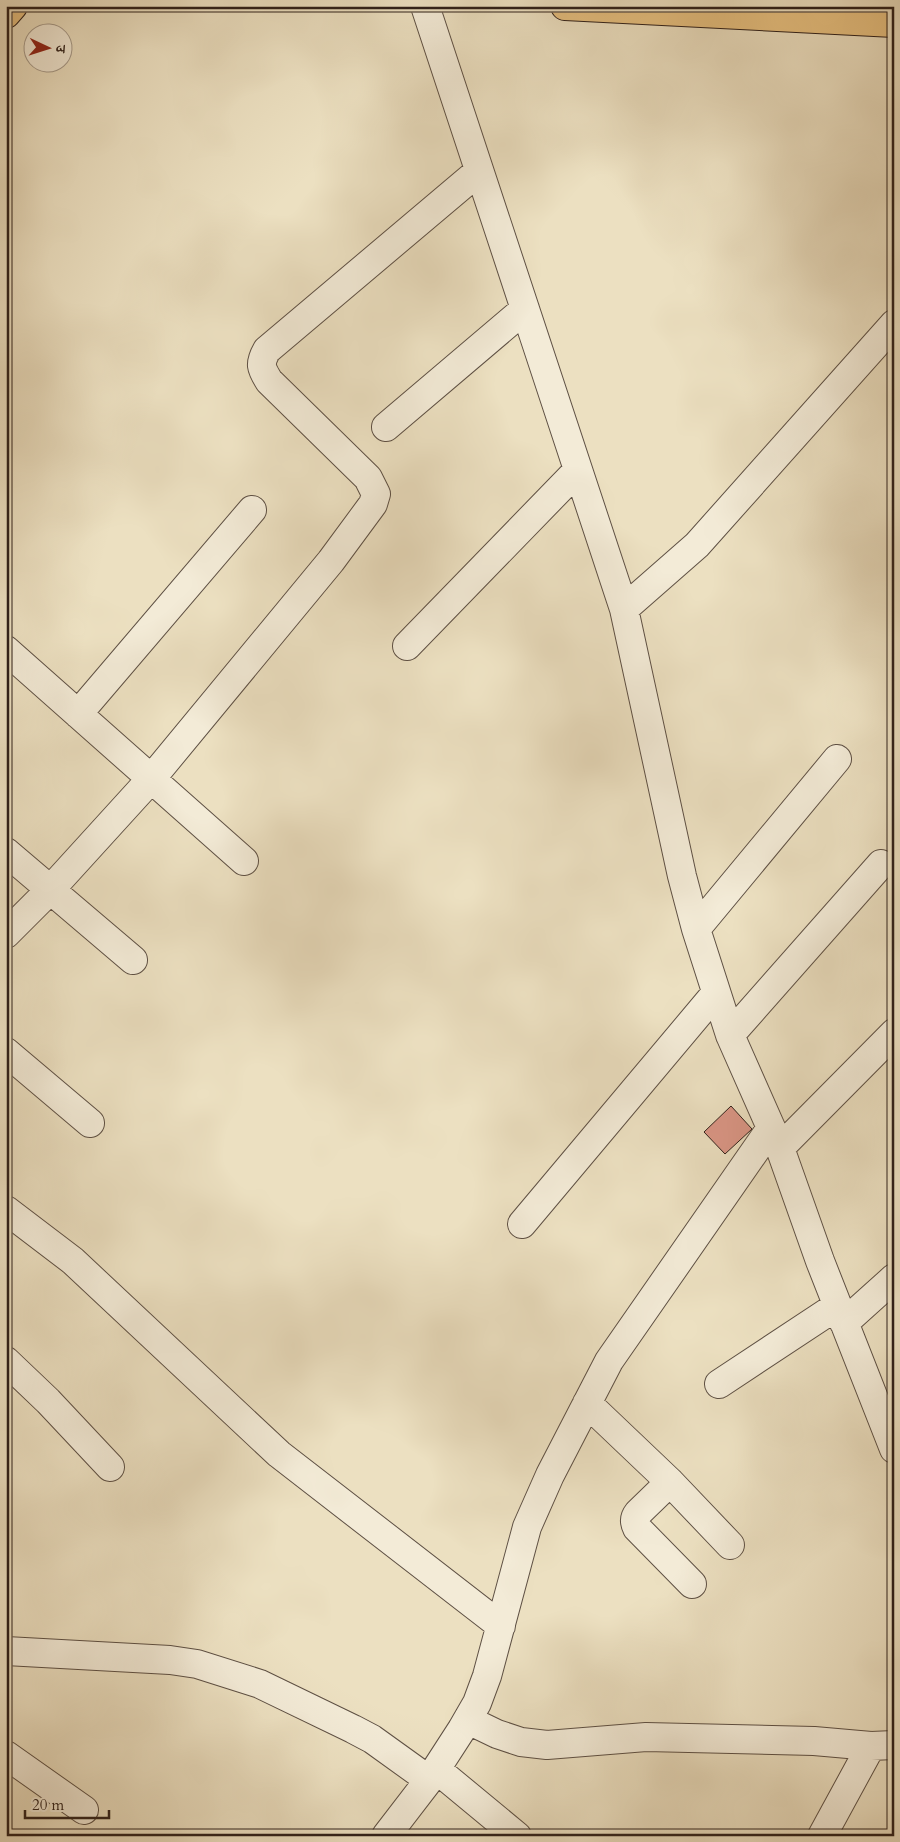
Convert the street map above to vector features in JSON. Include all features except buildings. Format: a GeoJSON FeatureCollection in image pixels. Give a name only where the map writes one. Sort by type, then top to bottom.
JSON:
{"type":"FeatureCollection","features":[{"type":"Feature","properties":{"kind":"main road"},"geometry":{"type":"LineString","coordinates":[[6,14],[13,6]]}},
{"type":"Feature","properties":{"kind":"main road"},"geometry":{"type":"LineString","coordinates":[[565,6],[894,23]]}},
{"type":"Feature","properties":{"kind":"street"},"geometry":{"type":"LineString","coordinates":[[425,6],[624,609],[682,876],[696,930],[716,993],[730,1035],[776,1138],[841,1315],[894,1449]]}},
{"type":"Feature","properties":{"kind":"street"},"geometry":{"type":"LineString","coordinates":[[6,934],[50,890],[152,779],[331,561],[373,504],[376,494],[368,478],[269,381],[262,369],[262,359],[267,350],[479,171]]}},
{"type":"Feature","properties":{"kind":"street"},"geometry":{"type":"LineString","coordinates":[[386,427],[525,309]]}},
{"type":"Feature","properties":{"kind":"street"},"geometry":{"type":"LineString","coordinates":[[624,609],[697,545],[894,324]]}},
{"type":"Feature","properties":{"kind":"street"},"geometry":{"type":"LineString","coordinates":[[407,646],[578,470]]}},
{"type":"Feature","properties":{"kind":"street"},"geometry":{"type":"LineString","coordinates":[[78,714],[252,510]]}},
{"type":"Feature","properties":{"kind":"street"},"geometry":{"type":"LineString","coordinates":[[6,650],[244,861]]}},
{"type":"Feature","properties":{"kind":"street"},"geometry":{"type":"LineString","coordinates":[[696,930],[837,759]]}},
{"type":"Feature","properties":{"kind":"street"},"geometry":{"type":"LineString","coordinates":[[6,852],[133,960]]}},
{"type":"Feature","properties":{"kind":"street"},"geometry":{"type":"LineString","coordinates":[[730,1035],[880,864]]}},
{"type":"Feature","properties":{"kind":"street"},"geometry":{"type":"LineString","coordinates":[[522,1224],[716,993]]}},
{"type":"Feature","properties":{"kind":"street"},"geometry":{"type":"LineString","coordinates":[[395,1832],[468,1720],[477,1703],[487,1676],[527,1527],[550,1475],[609,1361],[776,1138],[894,1033]]}},
{"type":"Feature","properties":{"kind":"street"},"geometry":{"type":"LineString","coordinates":[[6,1052],[90,1123]]}},
{"type":"Feature","properties":{"kind":"street"},"geometry":{"type":"LineString","coordinates":[[6,1210],[73,1262],[279,1454],[501,1626]]}},
{"type":"Feature","properties":{"kind":"street"},"geometry":{"type":"LineString","coordinates":[[719,1384],[841,1315],[894,1278]]}},
{"type":"Feature","properties":{"kind":"street"},"geometry":{"type":"LineString","coordinates":[[6,1361],[48,1400],[110,1467]]}},
{"type":"Feature","properties":{"kind":"street"},"geometry":{"type":"LineString","coordinates":[[587,1403],[670,1482],[730,1546]]}},
{"type":"Feature","properties":{"kind":"street"},"geometry":{"type":"LineString","coordinates":[[670,1482],[638,1513],[634,1523],[692,1584]]}},
{"type":"Feature","properties":{"kind":"street"},"geometry":{"type":"LineString","coordinates":[[6,1651],[170,1660],[197,1664],[260,1684],[353,1729],[433,1775],[517,1836]]}},
{"type":"Feature","properties":{"kind":"street"},"geometry":{"type":"LineString","coordinates":[[6,1656],[8,1662],[6,1670]]}},
{"type":"Feature","properties":{"kind":"street"},"geometry":{"type":"LineString","coordinates":[[468,1720],[513,1739],[547,1745],[646,1737],[814,1741],[882,1746],[822,1836]]}},
{"type":"Feature","properties":{"kind":"street"},"geometry":{"type":"LineString","coordinates":[[6,1755],[84,1810]]}}]}
